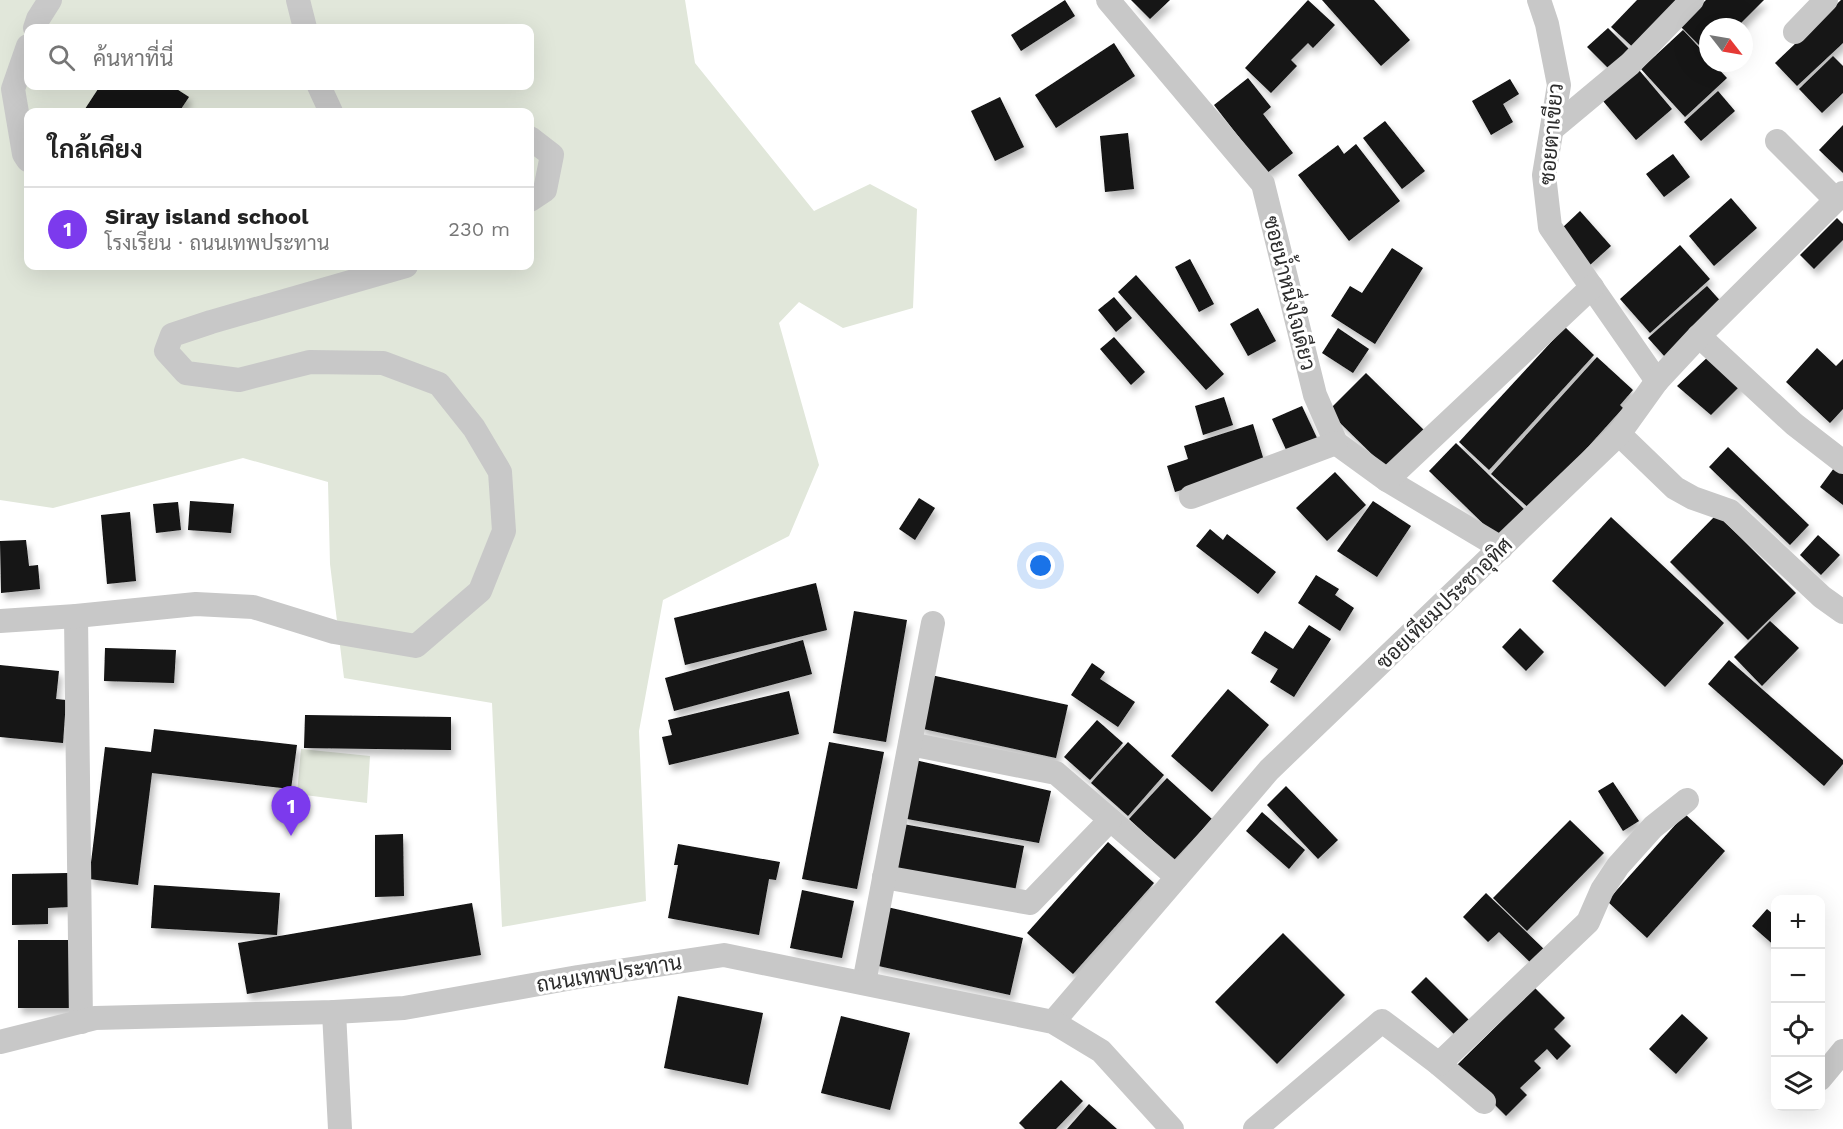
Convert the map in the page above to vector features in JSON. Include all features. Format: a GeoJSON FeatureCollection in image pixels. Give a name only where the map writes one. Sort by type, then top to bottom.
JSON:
{"type":"FeatureCollection","features":[{"type":"Feature","properties":{"kind":"street"},"geometry":{"type":"LineString","coordinates":[[36,24],[50,0]]}},
{"type":"Feature","properties":{"kind":"street"},"geometry":{"type":"LineString","coordinates":[[298,0],[304,24]]}},
{"type":"Feature","properties":{"kind":"street","name":"ซอยน้ำหนึ่งใจเดียว"},"geometry":{"type":"LineString","coordinates":[[1108,0],[1263,184],[1315,395],[1336,443]]}},
{"type":"Feature","properties":{"kind":"street","name":"ซอยตาเขียว"},"geometry":{"type":"LineString","coordinates":[[1539,0],[1547,24],[1559,86],[1544,175],[1550,226],[1656,381]]}},
{"type":"Feature","properties":{"kind":"street"},"geometry":{"type":"LineString","coordinates":[[1552,129],[1630,64],[1692,0]]}},
{"type":"Feature","properties":{"kind":"street"},"geometry":{"type":"LineString","coordinates":[[1795,32],[1826,0]]}},
{"type":"Feature","properties":{"kind":"street"},"geometry":{"type":"LineString","coordinates":[[24,57],[13,89],[24,154]]}},
{"type":"Feature","properties":{"kind":"street"},"geometry":{"type":"LineString","coordinates":[[322,90],[329,108]]}},
{"type":"Feature","properties":{"kind":"street"},"geometry":{"type":"LineString","coordinates":[[534,141],[552,155],[545,190],[534,198]]}},
{"type":"Feature","properties":{"kind":"street"},"geometry":{"type":"LineString","coordinates":[[1777,141],[1840,197]]}},
{"type":"Feature","properties":{"kind":"street","name":"ซอยเทียมประชาอุทิศ"},"geometry":{"type":"LineString","coordinates":[[1053,1022],[1269,770],[1619,434],[1656,381],[1840,197]]}},
{"type":"Feature","properties":{"kind":"street"},"geometry":{"type":"LineString","coordinates":[[0,621],[196,604],[253,607],[334,632],[416,646],[480,591],[504,531],[500,472],[474,428],[439,384],[383,363],[310,362],[239,380],[186,373],[166,351],[172,335],[392,270]]}},
{"type":"Feature","properties":{"kind":"street"},"geometry":{"type":"LineString","coordinates":[[1387,480],[1592,287]]}},
{"type":"Feature","properties":{"kind":"street"},"geometry":{"type":"LineString","coordinates":[[1699,336],[1794,424],[1843,462]]}},
{"type":"Feature","properties":{"kind":"street"},"geometry":{"type":"LineString","coordinates":[[1619,434],[1675,488],[1693,498],[1730,511],[1822,597],[1843,612]]}},
{"type":"Feature","properties":{"kind":"street"},"geometry":{"type":"LineString","coordinates":[[1191,497],[1336,443],[1387,480],[1501,548]]}},
{"type":"Feature","properties":{"kind":"street"},"geometry":{"type":"LineString","coordinates":[[76,616],[81,1022]]}},
{"type":"Feature","properties":{"kind":"street"},"geometry":{"type":"LineString","coordinates":[[864,983],[933,623]]}},
{"type":"Feature","properties":{"kind":"street"},"geometry":{"type":"LineString","coordinates":[[910,744],[1056,773],[1177,877]]}},
{"type":"Feature","properties":{"kind":"street"},"geometry":{"type":"LineString","coordinates":[[1439,1064],[1588,922],[1602,890],[1618,866],[1653,827],[1687,800]]}},
{"type":"Feature","properties":{"kind":"street"},"geometry":{"type":"LineString","coordinates":[[884,877],[1030,903],[1110,820]]}},
{"type":"Feature","properties":{"kind":"street","name":"ถนนเทพประทาน"},"geometry":{"type":"LineString","coordinates":[[0,1042],[94,1018],[404,1008],[578,977],[724,955],[1053,1022],[1101,1050],[1172,1129]]}},
{"type":"Feature","properties":{"kind":"street"},"geometry":{"type":"LineString","coordinates":[[334,1012],[339,1129]]}},
{"type":"Feature","properties":{"kind":"street"},"geometry":{"type":"LineString","coordinates":[[1255,1129],[1382,1021],[1484,1102]]}},
{"type":"Feature","properties":{"kind":"street"},"geometry":{"type":"LineString","coordinates":[[1825,1074],[1843,1051]]}},
{"type":"Feature","properties":{"kind":"shaded area"},"geometry":{"type":"Polygon","coordinates":[[[0,0],[685,0],[695,63],[814,211],[870,184],[917,209],[913,308],[843,328],[799,302],[779,323],[819,465],[789,536],[663,600],[639,731],[646,901],[502,927],[492,703],[344,678],[330,564],[328,482],[243,458],[53,508],[0,500],[0,0]]]}},
{"type":"Feature","properties":{"kind":"shaded area"},"geometry":{"type":"Polygon","coordinates":[[[301,749],[370,756],[367,803],[297,794],[301,749]]]}},
{"type":"Feature","properties":{"kind":"building"},"geometry":{"type":"Polygon","coordinates":[[[1065,0],[1075,16],[1021,51],[1011,35],[1065,0]]]}},
{"type":"Feature","properties":{"kind":"building"},"geometry":{"type":"Polygon","coordinates":[[[1131,0],[1170,0],[1150,19],[1131,0]]]}},
{"type":"Feature","properties":{"kind":"building"},"geometry":{"type":"Polygon","coordinates":[[[1308,0],[1335,25],[1313,48],[1308,43],[1291,60],[1297,66],[1271,93],[1245,68],[1308,0]]]}},
{"type":"Feature","properties":{"kind":"building"},"geometry":{"type":"Polygon","coordinates":[[[1322,0],[1374,0],[1410,40],[1381,66],[1322,0]]]}},
{"type":"Feature","properties":{"kind":"building"},"geometry":{"type":"Polygon","coordinates":[[[1637,0],[1686,0],[1637,51],[1611,27],[1637,0]]]}},
{"type":"Feature","properties":{"kind":"building"},"geometry":{"type":"Polygon","coordinates":[[[1706,0],[1764,0],[1746,18],[1699,18],[1699,45],[1680,26],[1706,0]]]}},
{"type":"Feature","properties":{"kind":"building"},"geometry":{"type":"Polygon","coordinates":[[[1843,0],[1843,43],[1797,86],[1775,63],[1843,0]]]}},
{"type":"Feature","properties":{"kind":"building"},"geometry":{"type":"Polygon","coordinates":[[[1608,28],[1630,50],[1610,70],[1587,47],[1608,28]]]}},
{"type":"Feature","properties":{"kind":"building"},"geometry":{"type":"Polygon","coordinates":[[[1683,30],[1699,47],[1699,72],[1721,72],[1727,78],[1685,117],[1641,69],[1683,30]]]}},
{"type":"Feature","properties":{"kind":"building"},"geometry":{"type":"Polygon","coordinates":[[[1114,43],[1135,76],[1056,128],[1035,95],[1114,43]]]}},
{"type":"Feature","properties":{"kind":"building"},"geometry":{"type":"Polygon","coordinates":[[[1833,56],[1843,66],[1843,93],[1822,113],[1799,89],[1833,56]]]}},
{"type":"Feature","properties":{"kind":"building"},"geometry":{"type":"Polygon","coordinates":[[[1639,70],[1672,109],[1636,140],[1603,101],[1639,70]]]}},
{"type":"Feature","properties":{"kind":"building"},"geometry":{"type":"Polygon","coordinates":[[[1248,78],[1271,107],[1263,114],[1293,153],[1267,173],[1214,105],[1248,78]]]}},
{"type":"Feature","properties":{"kind":"building"},"geometry":{"type":"Polygon","coordinates":[[[1510,79],[1519,94],[1503,104],[1513,122],[1491,135],[1472,101],[1510,79]]]}},
{"type":"Feature","properties":{"kind":"building"},"geometry":{"type":"Polygon","coordinates":[[[97,90],[178,90],[189,97],[182,108],[86,108],[97,90]]]}},
{"type":"Feature","properties":{"kind":"building"},"geometry":{"type":"Polygon","coordinates":[[[1718,91],[1735,111],[1701,141],[1684,122],[1718,91]]]}},
{"type":"Feature","properties":{"kind":"building"},"geometry":{"type":"Polygon","coordinates":[[[1000,97],[1024,147],[995,161],[971,111],[1000,97]]]}},
{"type":"Feature","properties":{"kind":"building"},"geometry":{"type":"Polygon","coordinates":[[[1385,121],[1425,171],[1402,189],[1363,138],[1385,121]]]}},
{"type":"Feature","properties":{"kind":"building"},"geometry":{"type":"Polygon","coordinates":[[[1843,125],[1843,173],[1819,150],[1843,125]]]}},
{"type":"Feature","properties":{"kind":"building"},"geometry":{"type":"Polygon","coordinates":[[[1128,133],[1134,189],[1105,192],[1100,136],[1128,133]]]}},
{"type":"Feature","properties":{"kind":"building"},"geometry":{"type":"Polygon","coordinates":[[[1356,144],[1400,201],[1349,241],[1298,175],[1338,145],[1344,154],[1356,144]]]}},
{"type":"Feature","properties":{"kind":"building"},"geometry":{"type":"Polygon","coordinates":[[[1673,154],[1690,177],[1664,197],[1646,174],[1673,154]]]}},
{"type":"Feature","properties":{"kind":"building"},"geometry":{"type":"Polygon","coordinates":[[[1731,198],[1757,228],[1714,266],[1689,236],[1731,198]]]}},
{"type":"Feature","properties":{"kind":"building"},"geometry":{"type":"Polygon","coordinates":[[[1580,211],[1611,246],[1590,265],[1560,230],[1580,211]]]}},
{"type":"Feature","properties":{"kind":"building"},"geometry":{"type":"Polygon","coordinates":[[[1837,218],[1843,224],[1843,240],[1814,269],[1800,255],[1837,218]]]}},
{"type":"Feature","properties":{"kind":"building"},"geometry":{"type":"Polygon","coordinates":[[[1680,245],[1710,279],[1650,333],[1620,299],[1680,245]]]}},
{"type":"Feature","properties":{"kind":"building"},"geometry":{"type":"Polygon","coordinates":[[[1392,248],[1423,268],[1375,344],[1331,316],[1350,286],[1362,293],[1392,248]]]}},
{"type":"Feature","properties":{"kind":"building"},"geometry":{"type":"Polygon","coordinates":[[[1190,259],[1214,304],[1199,312],[1175,267],[1190,259]]]}},
{"type":"Feature","properties":{"kind":"building"},"geometry":{"type":"Polygon","coordinates":[[[1136,275],[1224,374],[1206,390],[1118,292],[1136,275]]]}},
{"type":"Feature","properties":{"kind":"building"},"geometry":{"type":"Polygon","coordinates":[[[1707,286],[1725,306],[1666,358],[1648,338],[1707,286]]]}},
{"type":"Feature","properties":{"kind":"building"},"geometry":{"type":"Polygon","coordinates":[[[1114,297],[1132,318],[1116,332],[1098,310],[1114,297]]]}},
{"type":"Feature","properties":{"kind":"building"},"geometry":{"type":"Polygon","coordinates":[[[1258,308],[1276,341],[1248,356],[1230,324],[1258,308]]]}},
{"type":"Feature","properties":{"kind":"building"},"geometry":{"type":"Polygon","coordinates":[[[1565,327],[1594,355],[1489,470],[1459,442],[1565,327]]]}},
{"type":"Feature","properties":{"kind":"building"},"geometry":{"type":"Polygon","coordinates":[[[1338,328],[1369,349],[1353,373],[1322,353],[1338,328]]]}},
{"type":"Feature","properties":{"kind":"building"},"geometry":{"type":"Polygon","coordinates":[[[1114,337],[1145,372],[1131,385],[1100,349],[1114,337]]]}},
{"type":"Feature","properties":{"kind":"building"},"geometry":{"type":"Polygon","coordinates":[[[1817,348],[1836,366],[1843,359],[1843,409],[1830,423],[1786,382],[1817,348]]]}},
{"type":"Feature","properties":{"kind":"building"},"geometry":{"type":"Polygon","coordinates":[[[1711,354],[1743,383],[1711,415],[1677,386],[1711,354]]]}},
{"type":"Feature","properties":{"kind":"building"},"geometry":{"type":"Polygon","coordinates":[[[1597,357],[1633,390],[1620,405],[1623,408],[1531,510],[1491,474],[1597,357]]]}},
{"type":"Feature","properties":{"kind":"building"},"geometry":{"type":"Polygon","coordinates":[[[1366,373],[1427,433],[1389,471],[1328,411],[1366,373]]]}},
{"type":"Feature","properties":{"kind":"building"},"geometry":{"type":"Polygon","coordinates":[[[1224,397],[1233,425],[1203,435],[1195,406],[1224,397]]]}},
{"type":"Feature","properties":{"kind":"building"},"geometry":{"type":"Polygon","coordinates":[[[1302,406],[1318,440],[1288,454],[1272,419],[1302,406]]]}},
{"type":"Feature","properties":{"kind":"building"},"geometry":{"type":"Polygon","coordinates":[[[1253,424],[1265,464],[1175,492],[1167,466],[1188,459],[1184,446],[1253,424]]]}},
{"type":"Feature","properties":{"kind":"building"},"geometry":{"type":"Polygon","coordinates":[[[1456,443],[1526,511],[1499,539],[1429,471],[1456,443]]]}},
{"type":"Feature","properties":{"kind":"building"},"geometry":{"type":"Polygon","coordinates":[[[1728,447],[1809,525],[1790,545],[1709,467],[1728,447]]]}},
{"type":"Feature","properties":{"kind":"building"},"geometry":{"type":"Polygon","coordinates":[[[1834,468],[1843,474],[1843,505],[1820,487],[1834,468]]]}},
{"type":"Feature","properties":{"kind":"building"},"geometry":{"type":"Polygon","coordinates":[[[1335,472],[1366,505],[1327,541],[1296,508],[1335,472]]]}},
{"type":"Feature","properties":{"kind":"building"},"geometry":{"type":"Polygon","coordinates":[[[919,498],[935,508],[915,540],[899,529],[919,498]]]}},
{"type":"Feature","properties":{"kind":"building"},"geometry":{"type":"Polygon","coordinates":[[[190,501],[234,504],[231,533],[188,530],[190,501]]]}},
{"type":"Feature","properties":{"kind":"building"},"geometry":{"type":"Polygon","coordinates":[[[1373,501],[1411,526],[1377,577],[1337,551],[1373,501]]]}},
{"type":"Feature","properties":{"kind":"building"},"geometry":{"type":"Polygon","coordinates":[[[178,502],[181,530],[156,533],[153,504],[178,502]]]}},
{"type":"Feature","properties":{"kind":"building"},"geometry":{"type":"Polygon","coordinates":[[[130,512],[136,581],[107,584],[101,515],[130,512]]]}},
{"type":"Feature","properties":{"kind":"building"},"geometry":{"type":"Polygon","coordinates":[[[1717,514],[1796,593],[1748,640],[1670,562],[1717,514]]]}},
{"type":"Feature","properties":{"kind":"building"},"geometry":{"type":"Polygon","coordinates":[[[1611,517],[1724,623],[1665,687],[1552,581],[1611,517]]]}},
{"type":"Feature","properties":{"kind":"building"},"geometry":{"type":"Polygon","coordinates":[[[1210,529],[1223,540],[1227,534],[1276,572],[1258,594],[1196,546],[1210,529]]]}},
{"type":"Feature","properties":{"kind":"building"},"geometry":{"type":"Polygon","coordinates":[[[1818,535],[1840,555],[1821,575],[1800,555],[1818,535]]]}},
{"type":"Feature","properties":{"kind":"building"},"geometry":{"type":"Polygon","coordinates":[[[26,540],[29,566],[38,565],[40,589],[1,593],[0,541],[26,540]]]}},
{"type":"Feature","properties":{"kind":"building"},"geometry":{"type":"Polygon","coordinates":[[[1316,575],[1339,589],[1335,595],[1354,608],[1340,631],[1298,603],[1316,575]]]}},
{"type":"Feature","properties":{"kind":"building"},"geometry":{"type":"Polygon","coordinates":[[[816,583],[827,630],[685,665],[674,618],[816,583]]]}},
{"type":"Feature","properties":{"kind":"building"},"geometry":{"type":"Polygon","coordinates":[[[854,611],[907,620],[886,742],[833,733],[854,611]]]}},
{"type":"Feature","properties":{"kind":"building"},"geometry":{"type":"Polygon","coordinates":[[[1770,621],[1799,648],[1762,686],[1734,657],[1770,621]]]}},
{"type":"Feature","properties":{"kind":"building"},"geometry":{"type":"Polygon","coordinates":[[[1309,625],[1331,639],[1294,697],[1270,682],[1278,669],[1251,653],[1265,631],[1293,649],[1309,625]]]}},
{"type":"Feature","properties":{"kind":"building"},"geometry":{"type":"Polygon","coordinates":[[[1520,628],[1544,652],[1526,671],[1502,647],[1520,628]]]}},
{"type":"Feature","properties":{"kind":"building"},"geometry":{"type":"Polygon","coordinates":[[[803,640],[812,674],[674,711],[665,678],[803,640]]]}},
{"type":"Feature","properties":{"kind":"building"},"geometry":{"type":"Polygon","coordinates":[[[105,648],[176,650],[174,683],[104,681],[105,648]]]}},
{"type":"Feature","properties":{"kind":"building"},"geometry":{"type":"Polygon","coordinates":[[[1729,660],[1843,760],[1843,764],[1824,786],[1708,684],[1729,660]]]}},
{"type":"Feature","properties":{"kind":"building"},"geometry":{"type":"Polygon","coordinates":[[[1092,663],[1105,672],[1100,679],[1135,702],[1118,727],[1071,695],[1092,663]]]}},
{"type":"Feature","properties":{"kind":"building"},"geometry":{"type":"Polygon","coordinates":[[[0,665],[59,671],[56,699],[66,700],[63,743],[0,737],[0,665]]]}},
{"type":"Feature","properties":{"kind":"building"},"geometry":{"type":"Polygon","coordinates":[[[931,675],[1068,705],[1056,758],[919,728],[931,675]]]}},
{"type":"Feature","properties":{"kind":"building"},"geometry":{"type":"Polygon","coordinates":[[[1228,689],[1269,725],[1212,792],[1171,756],[1228,689]]]}},
{"type":"Feature","properties":{"kind":"building"},"geometry":{"type":"Polygon","coordinates":[[[789,691],[799,734],[669,765],[662,737],[672,735],[668,720],[789,691]]]}},
{"type":"Feature","properties":{"kind":"building"},"geometry":{"type":"Polygon","coordinates":[[[305,715],[451,717],[451,750],[304,748],[305,715]]]}},
{"type":"Feature","properties":{"kind":"building"},"geometry":{"type":"Polygon","coordinates":[[[1097,720],[1123,743],[1090,780],[1064,757],[1097,720]]]}},
{"type":"Feature","properties":{"kind":"building"},"geometry":{"type":"Polygon","coordinates":[[[154,729],[297,745],[291,789],[152,773],[138,885],[89,879],[105,747],[151,752],[154,729]]]}},
{"type":"Feature","properties":{"kind":"building"},"geometry":{"type":"Polygon","coordinates":[[[829,742],[884,752],[857,889],[802,879],[829,742]]]}},
{"type":"Feature","properties":{"kind":"building"},"geometry":{"type":"Polygon","coordinates":[[[1128,742],[1164,775],[1128,816],[1091,783],[1128,742]]]}},
{"type":"Feature","properties":{"kind":"building"},"geometry":{"type":"Polygon","coordinates":[[[915,760],[1051,791],[1039,843],[902,818],[915,760]]]}},
{"type":"Feature","properties":{"kind":"building"},"geometry":{"type":"Polygon","coordinates":[[[1167,778],[1212,819],[1174,860],[1129,819],[1167,778]]]}},
{"type":"Feature","properties":{"kind":"building"},"geometry":{"type":"Polygon","coordinates":[[[1613,782],[1639,821],[1623,831],[1598,791],[1613,782]]]}},
{"type":"Feature","properties":{"kind":"building"},"geometry":{"type":"Polygon","coordinates":[[[1286,786],[1338,840],[1318,859],[1267,805],[1286,786]]]}},
{"type":"Feature","properties":{"kind":"building"},"geometry":{"type":"Polygon","coordinates":[[[1262,812],[1305,850],[1289,869],[1246,831],[1262,812]]]}},
{"type":"Feature","properties":{"kind":"building"},"geometry":{"type":"Polygon","coordinates":[[[1685,814],[1725,851],[1647,938],[1607,901],[1685,814]]]}},
{"type":"Feature","properties":{"kind":"building"},"geometry":{"type":"Polygon","coordinates":[[[1570,820],[1604,853],[1527,931],[1493,898],[1570,820]]]}},
{"type":"Feature","properties":{"kind":"building"},"geometry":{"type":"Polygon","coordinates":[[[903,824],[1024,846],[1014,896],[893,874],[903,824]]]}},
{"type":"Feature","properties":{"kind":"building"},"geometry":{"type":"Polygon","coordinates":[[[403,834],[404,896],[375,897],[375,835],[403,834]]]}},
{"type":"Feature","properties":{"kind":"building"},"geometry":{"type":"Polygon","coordinates":[[[1108,842],[1154,883],[1073,974],[1027,933],[1108,842]]]}},
{"type":"Feature","properties":{"kind":"building"},"geometry":{"type":"Polygon","coordinates":[[[678,844],[780,862],[776,880],[769,879],[759,935],[668,918],[678,865],[674,865],[678,844]]]}},
{"type":"Feature","properties":{"kind":"building"},"geometry":{"type":"Polygon","coordinates":[[[69,873],[69,907],[48,908],[48,924],[12,925],[12,874],[69,873]]]}},
{"type":"Feature","properties":{"kind":"building"},"geometry":{"type":"Polygon","coordinates":[[[154,885],[280,893],[277,935],[151,928],[154,885]]]}},
{"type":"Feature","properties":{"kind":"building"},"geometry":{"type":"Polygon","coordinates":[[[802,890],[854,901],[842,958],[790,948],[802,890]]]}},
{"type":"Feature","properties":{"kind":"building"},"geometry":{"type":"Polygon","coordinates":[[[1486,893],[1547,952],[1534,966],[1499,932],[1488,942],[1463,917],[1486,893]]]}},
{"type":"Feature","properties":{"kind":"building"},"geometry":{"type":"Polygon","coordinates":[[[472,903],[481,955],[247,994],[238,943],[472,903]]]}},
{"type":"Feature","properties":{"kind":"building"},"geometry":{"type":"Polygon","coordinates":[[[887,907],[1023,938],[1010,995],[874,965],[887,907]]]}},
{"type":"Feature","properties":{"kind":"building"},"geometry":{"type":"Polygon","coordinates":[[[1767,909],[1771,912],[1771,943],[1752,926],[1767,909]]]}},
{"type":"Feature","properties":{"kind":"building"},"geometry":{"type":"Polygon","coordinates":[[[1283,933],[1345,995],[1277,1064],[1215,1002],[1283,933]]]}},
{"type":"Feature","properties":{"kind":"building"},"geometry":{"type":"Polygon","coordinates":[[[18,940],[72,940],[71,1008],[18,1008],[18,940]]]}},
{"type":"Feature","properties":{"kind":"building"},"geometry":{"type":"Polygon","coordinates":[[[1426,977],[1475,1026],[1461,1041],[1411,992],[1426,977]]]}},
{"type":"Feature","properties":{"kind":"building"},"geometry":{"type":"Polygon","coordinates":[[[1535,988],[1565,1018],[1554,1029],[1571,1046],[1557,1060],[1547,1049],[1534,1061],[1541,1068],[1520,1088],[1527,1095],[1506,1116],[1456,1066],[1535,988]]]}},
{"type":"Feature","properties":{"kind":"building"},"geometry":{"type":"Polygon","coordinates":[[[678,996],[763,1013],[748,1085],[664,1068],[678,996]]]}},
{"type":"Feature","properties":{"kind":"building"},"geometry":{"type":"Polygon","coordinates":[[[1682,1014],[1708,1038],[1676,1074],[1649,1049],[1682,1014]]]}},
{"type":"Feature","properties":{"kind":"building"},"geometry":{"type":"Polygon","coordinates":[[[841,1016],[910,1033],[890,1110],[821,1093],[841,1016]]]}},
{"type":"Feature","properties":{"kind":"building"},"geometry":{"type":"Polygon","coordinates":[[[1061,1080],[1083,1101],[1056,1129],[1025,1129],[1019,1123],[1061,1080]]]}},
{"type":"Feature","properties":{"kind":"building"},"geometry":{"type":"Polygon","coordinates":[[[1089,1104],[1117,1129],[1067,1129],[1089,1104]]]}},
{"type":"Feature","properties":{"kind":"place","name":"Siray island school"},"geometry":{"type":"Point","coordinates":[291,836]}}]}
